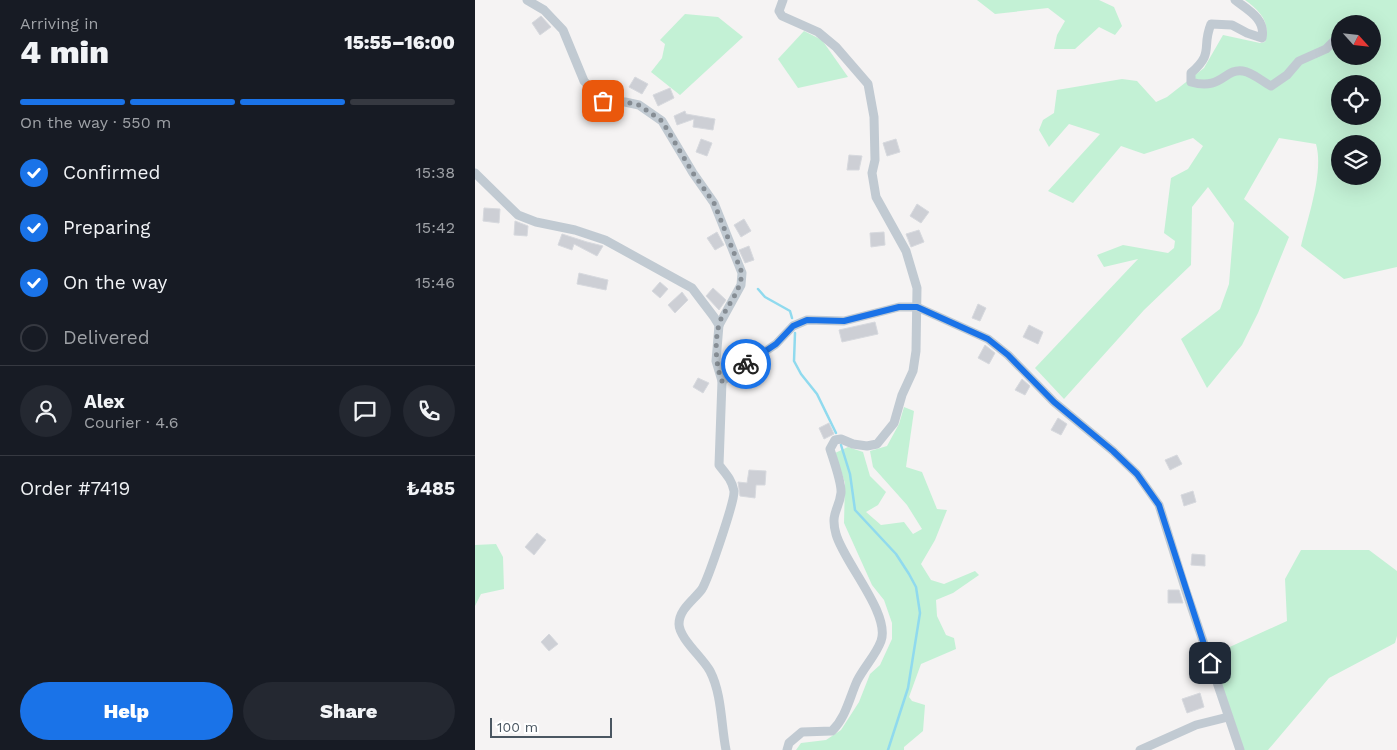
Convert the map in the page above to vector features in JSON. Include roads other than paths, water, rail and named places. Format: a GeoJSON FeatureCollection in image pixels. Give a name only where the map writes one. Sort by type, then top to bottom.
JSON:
{"type":"FeatureCollection","features":[{"type":"Feature","properties":{"kind":"street"},"geometry":{"type":"LineString","coordinates":[[527,0],[544,10],[563,30],[576,66],[584,81],[603,101],[639,105],[662,121],[693,173],[714,203],[742,273],[741,285],[719,326],[716,361],[722,381],[719,465],[731,480],[734,494],[717,550],[702,588],[681,612],[679,624],[682,634],[710,672],[717,693],[726,750]]}},
{"type":"Feature","properties":{"kind":"street"},"geometry":{"type":"LineString","coordinates":[[783,0],[779,11],[782,16],[818,32],[836,47],[867,84],[874,117],[875,160],[872,173],[875,192],[883,212],[906,250],[917,288],[916,351],[913,371],[901,395],[894,423],[877,444],[867,446],[841,439],[835,440],[830,449],[840,484],[841,495],[834,514],[836,536],[842,551],[866,587],[883,632],[881,642],[857,682],[841,722],[832,731],[802,732],[789,743],[787,750]]}},
{"type":"Feature","properties":{"kind":"street"},"geometry":{"type":"LineString","coordinates":[[1235,0],[1257,16],[1264,30],[1262,38],[1232,25],[1211,24],[1206,35],[1207,53],[1200,65],[1191,73],[1191,82],[1201,85],[1217,83],[1233,71],[1245,70],[1271,86],[1287,75],[1299,61],[1326,49],[1331,44]]}},
{"type":"Feature","properties":{"kind":"street"},"geometry":{"type":"LineString","coordinates":[[475,173],[518,215],[536,222],[575,230],[605,240],[692,288],[719,326]]}},
{"type":"Feature","properties":{"kind":"street"},"geometry":{"type":"LineString","coordinates":[[722,381],[776,344],[793,326],[807,320],[844,321],[899,307],[917,307],[988,339],[1008,355],[1054,402],[1113,451],[1137,474],[1159,505],[1240,750]]}},
{"type":"Feature","properties":{"kind":"street"},"geometry":{"type":"LineString","coordinates":[[1140,750],[1196,725],[1228,717]]}},
{"type":"Feature","properties":{"kind":"waterway"},"geometry":{"type":"LineString","coordinates":[[758,289],[765,297],[790,311],[792,318]]}},
{"type":"Feature","properties":{"kind":"waterway"},"geometry":{"type":"LineString","coordinates":[[795,333],[794,361],[801,374],[817,394],[836,433]]}},
{"type":"Feature","properties":{"kind":"waterway"},"geometry":{"type":"LineString","coordinates":[[841,445],[850,474],[855,510],[896,554],[916,587],[920,613],[908,688],[888,750]]}}]}
